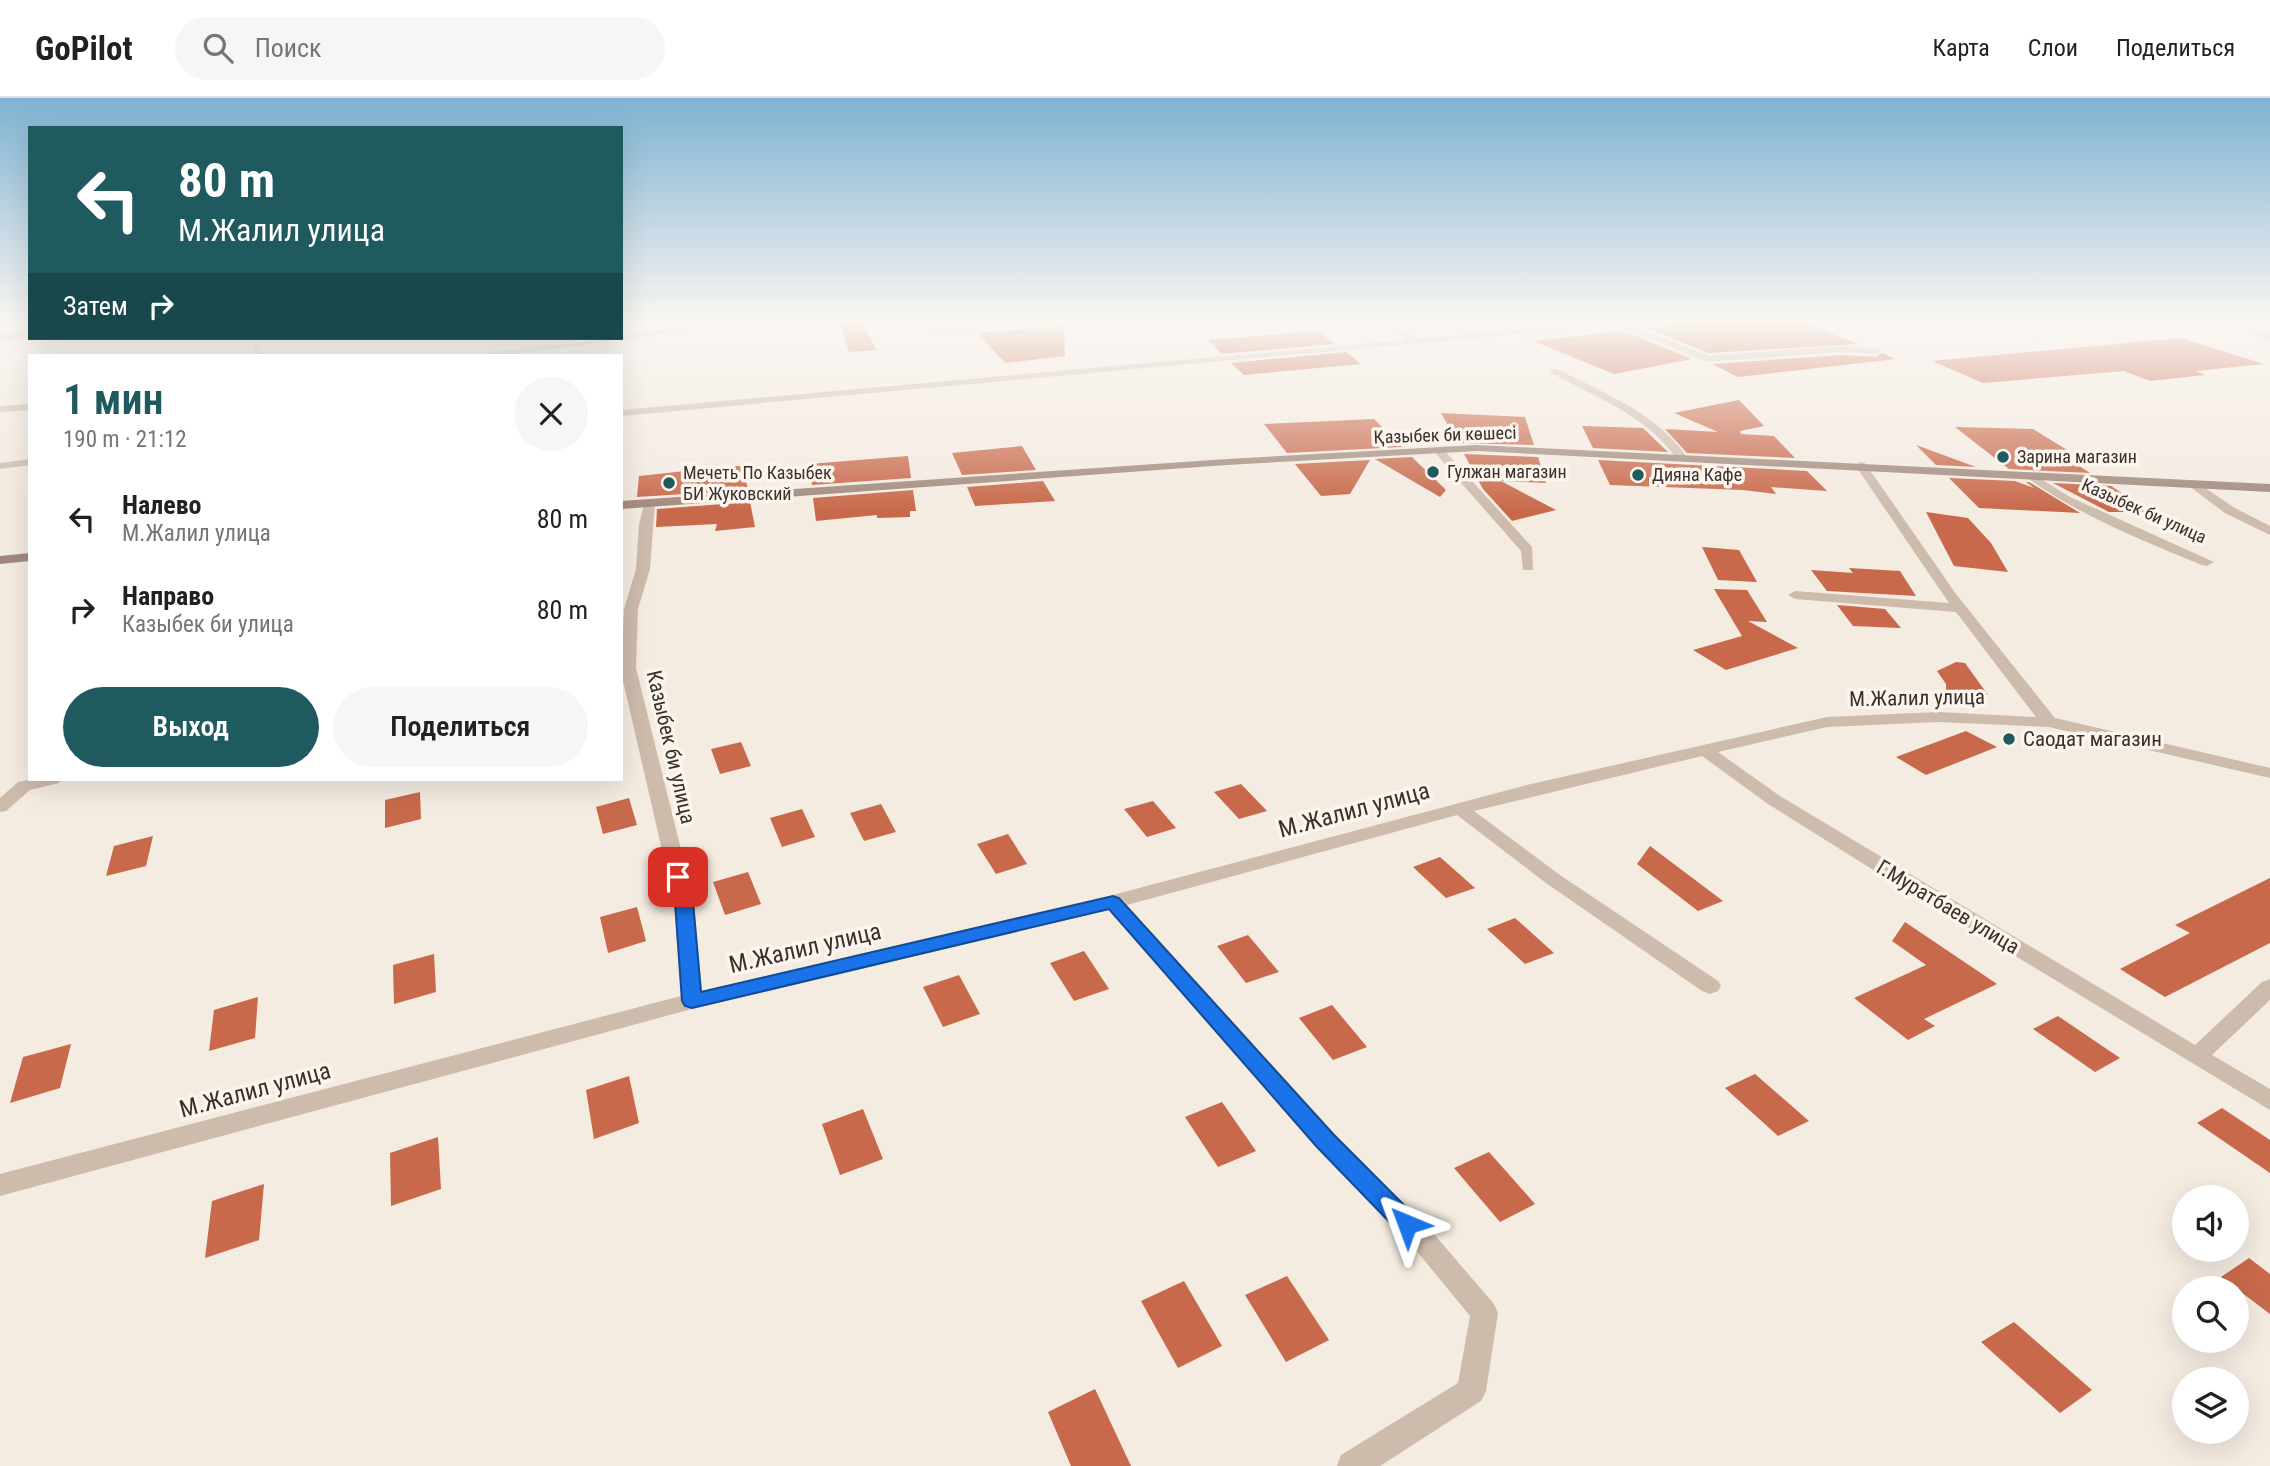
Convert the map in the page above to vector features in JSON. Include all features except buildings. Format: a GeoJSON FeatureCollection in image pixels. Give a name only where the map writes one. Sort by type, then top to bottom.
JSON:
{"type":"FeatureCollection","features":[{"type":"Feature","properties":{"kind":"main road","name":"Қазыбек би көшесі"},"geometry":{"type":"LineString","coordinates":[[623,505],[1227,462],[1477,448],[2270,488]]}},
{"type":"Feature","properties":{"kind":"main road"},"geometry":{"type":"LineString","coordinates":[[0,560],[28,557]]}},
{"type":"Feature","properties":{"kind":"street"},"geometry":{"type":"LineString","coordinates":[[623,412],[941,384]]}},
{"type":"Feature","properties":{"kind":"street"},"geometry":{"type":"LineString","coordinates":[[1578,384],[1643,418],[1668,438],[1681,457]]}},
{"type":"Feature","properties":{"kind":"street"},"geometry":{"type":"LineString","coordinates":[[0,409],[28,407]]}},
{"type":"Feature","properties":{"kind":"street"},"geometry":{"type":"LineString","coordinates":[[1439,451],[1527,550],[1528,567]]}},
{"type":"Feature","properties":{"kind":"street"},"geometry":{"type":"LineString","coordinates":[[0,466],[28,462]]}},
{"type":"Feature","properties":{"kind":"street","name":"М.Жалил улица"},"geometry":{"type":"LineString","coordinates":[[1861,466],[1905,536],[1958,608],[2049,722]]}},
{"type":"Feature","properties":{"kind":"street","name":"Казыбек би улица"},"geometry":{"type":"LineString","coordinates":[[2030,475],[2066,499],[2137,534],[2207,562]]}},
{"type":"Feature","properties":{"kind":"street","name":"Казыбек би улица"},"geometry":{"type":"LineString","coordinates":[[2193,484],[2238,516],[2270,531]]}},
{"type":"Feature","properties":{"kind":"street","name":"Казыбек би улица"},"geometry":{"type":"LineString","coordinates":[[649,503],[643,569],[631,609],[628,668],[684,902],[692,1001]]}},
{"type":"Feature","properties":{"kind":"street"},"geometry":{"type":"LineString","coordinates":[[1795,595],[1958,608]]}},
{"type":"Feature","properties":{"kind":"street","name":"М.Жалил улица"},"geometry":{"type":"LineString","coordinates":[[0,1185],[692,1001],[1113,902],[1460,809],[1827,723],[1938,717],[2049,722],[2270,773]]}},
{"type":"Feature","properties":{"kind":"street","name":"Г.Муратбаев улица"},"geometry":{"type":"LineString","coordinates":[[1704,750],[1774,800],[1874,863],[2270,1101]]}},
{"type":"Feature","properties":{"kind":"street"},"geometry":{"type":"LineString","coordinates":[[0,807],[24,786],[45,781]]}},
{"type":"Feature","properties":{"kind":"street","name":"М.Жалил улица"},"geometry":{"type":"LineString","coordinates":[[1460,809],[1552,879],[1710,986]]}},
{"type":"Feature","properties":{"kind":"street"},"geometry":{"type":"LineString","coordinates":[[1113,902],[1325,1140],[1423,1241],[1484,1313],[1471,1391],[1352,1466]]}},
{"type":"Feature","properties":{"kind":"street"},"geometry":{"type":"LineString","coordinates":[[2196,1057],[2270,987]]}},
{"type":"Feature","properties":{"kind":"place","name":"Зарина магазин"},"geometry":{"type":"Point","coordinates":[2003,457]}},
{"type":"Feature","properties":{"kind":"place","name":"Гулжан магазин"},"geometry":{"type":"Point","coordinates":[1433,472]}},
{"type":"Feature","properties":{"kind":"place","name":"Дияна Кафе"},"geometry":{"type":"Point","coordinates":[1638,475]}},
{"type":"Feature","properties":{"kind":"place","name":"Мечеть По Казыбек БИ Жуковский"},"geometry":{"type":"Point","coordinates":[669,483]}},
{"type":"Feature","properties":{"kind":"place","name":"Саодат магазин"},"geometry":{"type":"Point","coordinates":[2009,739]}},
{"type":"Feature","properties":{"kind":"route"},"geometry":{"type":"LineString","coordinates":[[678,877],[684,902],[692,1001],[1113,902],[1325,1140],[1407,1224]]}}]}
